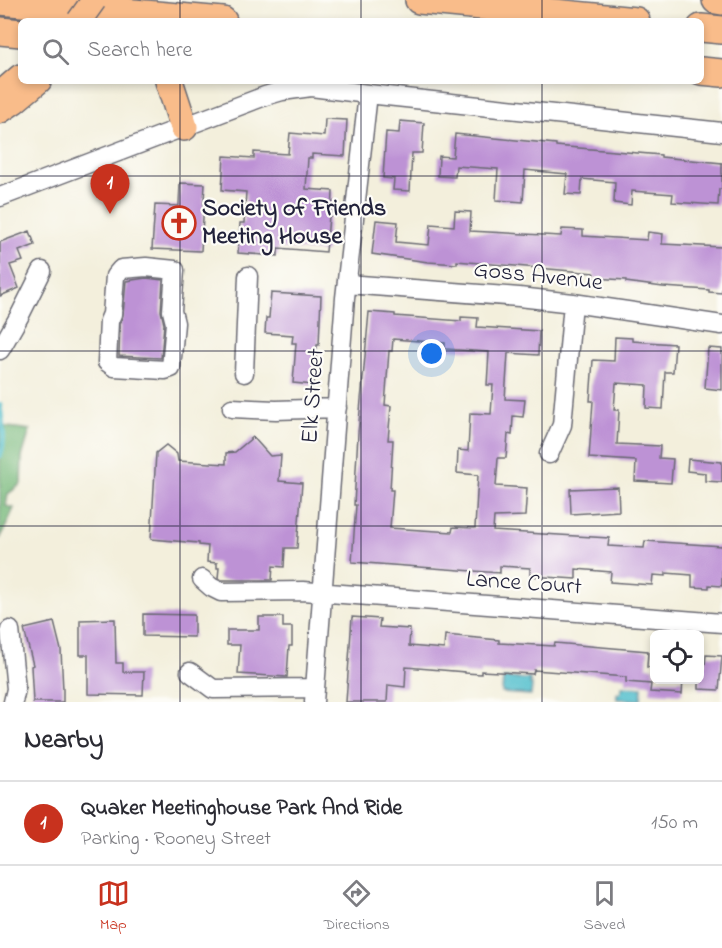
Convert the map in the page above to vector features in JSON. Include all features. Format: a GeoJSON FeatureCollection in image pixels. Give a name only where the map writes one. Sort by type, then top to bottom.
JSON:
{"type":"FeatureCollection","features":[{"type":"Feature","properties":{"kind":"highway"},"geometry":{"type":"LineString","coordinates":[[419,0],[605,18]]}},
{"type":"Feature","properties":{"kind":"highway"},"geometry":{"type":"LineString","coordinates":[[716,0],[722,1]]}},
{"type":"Feature","properties":{"kind":"highway"},"geometry":{"type":"LineString","coordinates":[[0,1],[190,18]]}},
{"type":"Feature","properties":{"kind":"highway"},"geometry":{"type":"LineString","coordinates":[[704,28],[722,30]]}},
{"type":"Feature","properties":{"kind":"highway"},"geometry":{"type":"LineString","coordinates":[[0,31],[18,33]]}},
{"type":"Feature","properties":{"kind":"highway"},"geometry":{"type":"LineString","coordinates":[[704,71],[722,73]]}},
{"type":"Feature","properties":{"kind":"highway"},"geometry":{"type":"LineString","coordinates":[[0,94],[18,81]]}},
{"type":"Feature","properties":{"kind":"highway"},"geometry":{"type":"LineString","coordinates":[[170,84],[184,127]]}},
{"type":"Feature","properties":{"kind":"highway"},"geometry":{"type":"LineString","coordinates":[[184,84],[184,127]]}},
{"type":"Feature","properties":{"kind":"main road"},"geometry":{"type":"LineString","coordinates":[[81,18],[94,0]]}},
{"type":"Feature","properties":{"kind":"main road"},"geometry":{"type":"LineString","coordinates":[[0,111],[35,84]]}},
{"type":"Feature","properties":{"kind":"street"},"geometry":{"type":"LineString","coordinates":[[0,197],[265,96],[291,89],[311,87],[722,132]]}},
{"type":"Feature","properties":{"kind":"street","name":"Elk Street"},"geometry":{"type":"LineString","coordinates":[[314,695],[347,284],[368,94]]}},
{"type":"Feature","properties":{"kind":"street"},"geometry":{"type":"LineString","coordinates":[[146,267],[175,270],[172,311],[175,323],[171,368],[165,370],[114,367],[107,362],[109,321],[112,314],[115,276],[121,269],[146,267]]}},
{"type":"Feature","properties":{"kind":"street"},"geometry":{"type":"LineString","coordinates":[[0,350],[42,271]]}},
{"type":"Feature","properties":{"kind":"street"},"geometry":{"type":"LineString","coordinates":[[244,373],[248,276]]}},
{"type":"Feature","properties":{"kind":"street","name":"Goss Avenue"},"geometry":{"type":"LineString","coordinates":[[347,284],[519,297],[722,325]]}},
{"type":"Feature","properties":{"kind":"street"},"geometry":{"type":"LineString","coordinates":[[549,454],[562,425],[573,303]]}},
{"type":"Feature","properties":{"kind":"street"},"geometry":{"type":"LineString","coordinates":[[232,408],[276,410],[337,408]]}},
{"type":"Feature","properties":{"kind":"street","name":"Lance Court"},"geometry":{"type":"LineString","coordinates":[[202,579],[221,592],[303,591],[722,623]]}},
{"type":"Feature","properties":{"kind":"street"},"geometry":{"type":"LineString","coordinates":[[10,630],[16,688],[13,702]]}},
{"type":"Feature","properties":{"kind":"street"},"geometry":{"type":"LineString","coordinates":[[190,672],[213,689],[314,695]]}},
{"type":"Feature","properties":{"kind":"green space"},"geometry":{"type":"Polygon","coordinates":[[[0,426],[30,430],[22,457],[21,484],[8,494],[6,506],[14,508],[0,539],[0,426]]]}},
{"type":"Feature","properties":{"kind":"water"},"geometry":{"type":"Polygon","coordinates":[[[503,678],[530,679],[531,695],[502,693],[503,678]]]}},
{"type":"Feature","properties":{"kind":"water"},"geometry":{"type":"Polygon","coordinates":[[[622,686],[642,687],[641,700],[617,699],[617,693],[620,693],[622,686]]]}},
{"type":"Feature","properties":{"kind":"building"},"geometry":{"type":"Polygon","coordinates":[[[325,119],[347,120],[345,156],[312,154],[312,158],[308,158],[306,189],[333,191],[332,216],[329,216],[326,252],[278,248],[278,256],[238,253],[240,223],[244,223],[246,192],[222,190],[224,156],[254,158],[254,152],[288,154],[290,133],[324,136],[325,119]]]}},
{"type":"Feature","properties":{"kind":"building"},"geometry":{"type":"Polygon","coordinates":[[[400,121],[424,123],[422,153],[412,153],[410,191],[393,190],[394,179],[383,178],[386,132],[399,133],[400,121]]]}},
{"type":"Feature","properties":{"kind":"building"},"geometry":{"type":"Polygon","coordinates":[[[455,134],[722,163],[722,189],[719,189],[718,205],[672,202],[673,194],[632,191],[631,205],[614,203],[615,182],[582,179],[581,195],[565,194],[567,174],[525,170],[523,202],[496,200],[498,169],[456,166],[455,177],[438,176],[439,156],[453,157],[455,134]]]}},
{"type":"Feature","properties":{"kind":"building"},"geometry":{"type":"Polygon","coordinates":[[[180,183],[205,184],[201,251],[152,249],[155,205],[179,206],[180,183]]]}},
{"type":"Feature","properties":{"kind":"building"},"geometry":{"type":"Polygon","coordinates":[[[455,211],[471,212],[470,231],[561,236],[562,229],[583,230],[583,236],[647,240],[648,232],[663,234],[662,244],[722,247],[722,293],[594,278],[594,273],[457,261],[457,264],[428,262],[372,254],[376,220],[398,222],[396,242],[429,245],[431,224],[454,226],[455,211]]]}},
{"type":"Feature","properties":{"kind":"building"},"geometry":{"type":"Polygon","coordinates":[[[30,231],[35,245],[19,251],[23,261],[10,265],[19,288],[0,296],[0,242],[30,231]]]}},
{"type":"Feature","properties":{"kind":"building"},"geometry":{"type":"Polygon","coordinates":[[[146,278],[163,280],[161,311],[164,324],[161,358],[119,356],[120,324],[126,281],[146,278]]]}},
{"type":"Feature","properties":{"kind":"building"},"geometry":{"type":"Polygon","coordinates":[[[271,293],[321,296],[319,345],[317,345],[314,385],[293,383],[296,343],[292,343],[293,335],[265,333],[271,293]]]}},
{"type":"Feature","properties":{"kind":"building"},"geometry":{"type":"Polygon","coordinates":[[[369,312],[461,321],[461,317],[478,318],[477,327],[539,331],[538,355],[508,353],[505,399],[525,400],[523,417],[513,416],[512,435],[508,434],[506,458],[498,458],[496,486],[527,488],[525,516],[494,517],[493,531],[609,538],[608,546],[644,548],[645,541],[722,546],[722,586],[692,587],[692,575],[666,573],[666,576],[653,575],[652,585],[610,582],[611,572],[576,569],[576,579],[530,576],[530,568],[500,566],[500,573],[352,562],[358,434],[369,312]],[[393,339],[392,351],[389,351],[385,405],[391,406],[388,440],[393,440],[390,528],[452,532],[453,527],[475,528],[478,475],[457,473],[458,450],[468,451],[470,413],[491,414],[493,385],[487,385],[489,352],[445,349],[445,343],[393,339]]]}},
{"type":"Feature","properties":{"kind":"building"},"geometry":{"type":"Polygon","coordinates":[[[615,337],[632,338],[632,341],[675,344],[673,372],[665,372],[663,409],[646,408],[647,385],[616,383],[614,410],[619,410],[617,444],[660,446],[659,458],[673,459],[671,483],[635,481],[636,461],[589,458],[593,360],[614,361],[615,337]]]}},
{"type":"Feature","properties":{"kind":"building"},"geometry":{"type":"Polygon","coordinates":[[[708,348],[722,349],[722,390],[705,388],[708,348]]]}},
{"type":"Feature","properties":{"kind":"building"},"geometry":{"type":"Polygon","coordinates":[[[253,437],[270,456],[281,455],[279,481],[302,483],[297,548],[285,548],[284,567],[273,566],[272,580],[221,580],[218,578],[217,563],[207,562],[208,546],[199,545],[199,543],[151,539],[156,453],[166,445],[177,454],[178,461],[226,464],[226,453],[235,452],[253,437]]]}},
{"type":"Feature","properties":{"kind":"building"},"geometry":{"type":"Polygon","coordinates":[[[688,459],[722,462],[722,482],[705,481],[705,473],[687,471],[688,459]]]}},
{"type":"Feature","properties":{"kind":"building"},"geometry":{"type":"Polygon","coordinates":[[[618,487],[619,511],[571,514],[570,489],[618,487]]]}},
{"type":"Feature","properties":{"kind":"building"},"geometry":{"type":"Polygon","coordinates":[[[143,614],[194,615],[194,637],[143,636],[143,614]]]}},
{"type":"Feature","properties":{"kind":"building"},"geometry":{"type":"Polygon","coordinates":[[[259,617],[283,617],[283,627],[292,627],[292,646],[289,646],[287,677],[238,674],[240,645],[227,645],[227,630],[259,630],[259,617]]]}},
{"type":"Feature","properties":{"kind":"building"},"geometry":{"type":"Polygon","coordinates":[[[352,617],[380,619],[379,627],[410,629],[409,646],[444,649],[445,635],[499,640],[499,643],[554,646],[555,643],[648,651],[647,667],[650,667],[650,684],[626,682],[626,677],[534,670],[533,674],[481,671],[481,674],[406,667],[405,687],[388,685],[387,702],[346,702],[352,617]]]}},
{"type":"Feature","properties":{"kind":"building"},"geometry":{"type":"Polygon","coordinates":[[[115,619],[116,663],[123,663],[123,672],[144,672],[143,695],[88,694],[88,655],[80,655],[80,620],[115,619]]]}},
{"type":"Feature","properties":{"kind":"building"},"geometry":{"type":"Polygon","coordinates":[[[54,622],[61,650],[63,702],[33,702],[31,666],[33,665],[24,629],[54,622]]]}},
{"type":"Feature","properties":{"kind":"building"},"geometry":{"type":"Polygon","coordinates":[[[706,655],[722,656],[719,690],[699,689],[699,684],[704,684],[706,655]]]}},
{"type":"Feature","properties":{"kind":"building"},"geometry":{"type":"Polygon","coordinates":[[[651,684],[683,684],[682,694],[650,692],[651,684]]]}},
{"type":"Feature","properties":{"kind":"waterway"},"geometry":{"type":"LineString","coordinates":[[0,405],[4,437],[0,456]]}},
{"type":"Feature","properties":{"kind":"place","name":"Quaker Meetinghouse Park And Ride"},"geometry":{"type":"Point","coordinates":[110,214]}},
{"type":"Feature","properties":{"kind":"place","name":"Society of Friends Meeting House"},"geometry":{"type":"Point","coordinates":[179,223]}}]}
